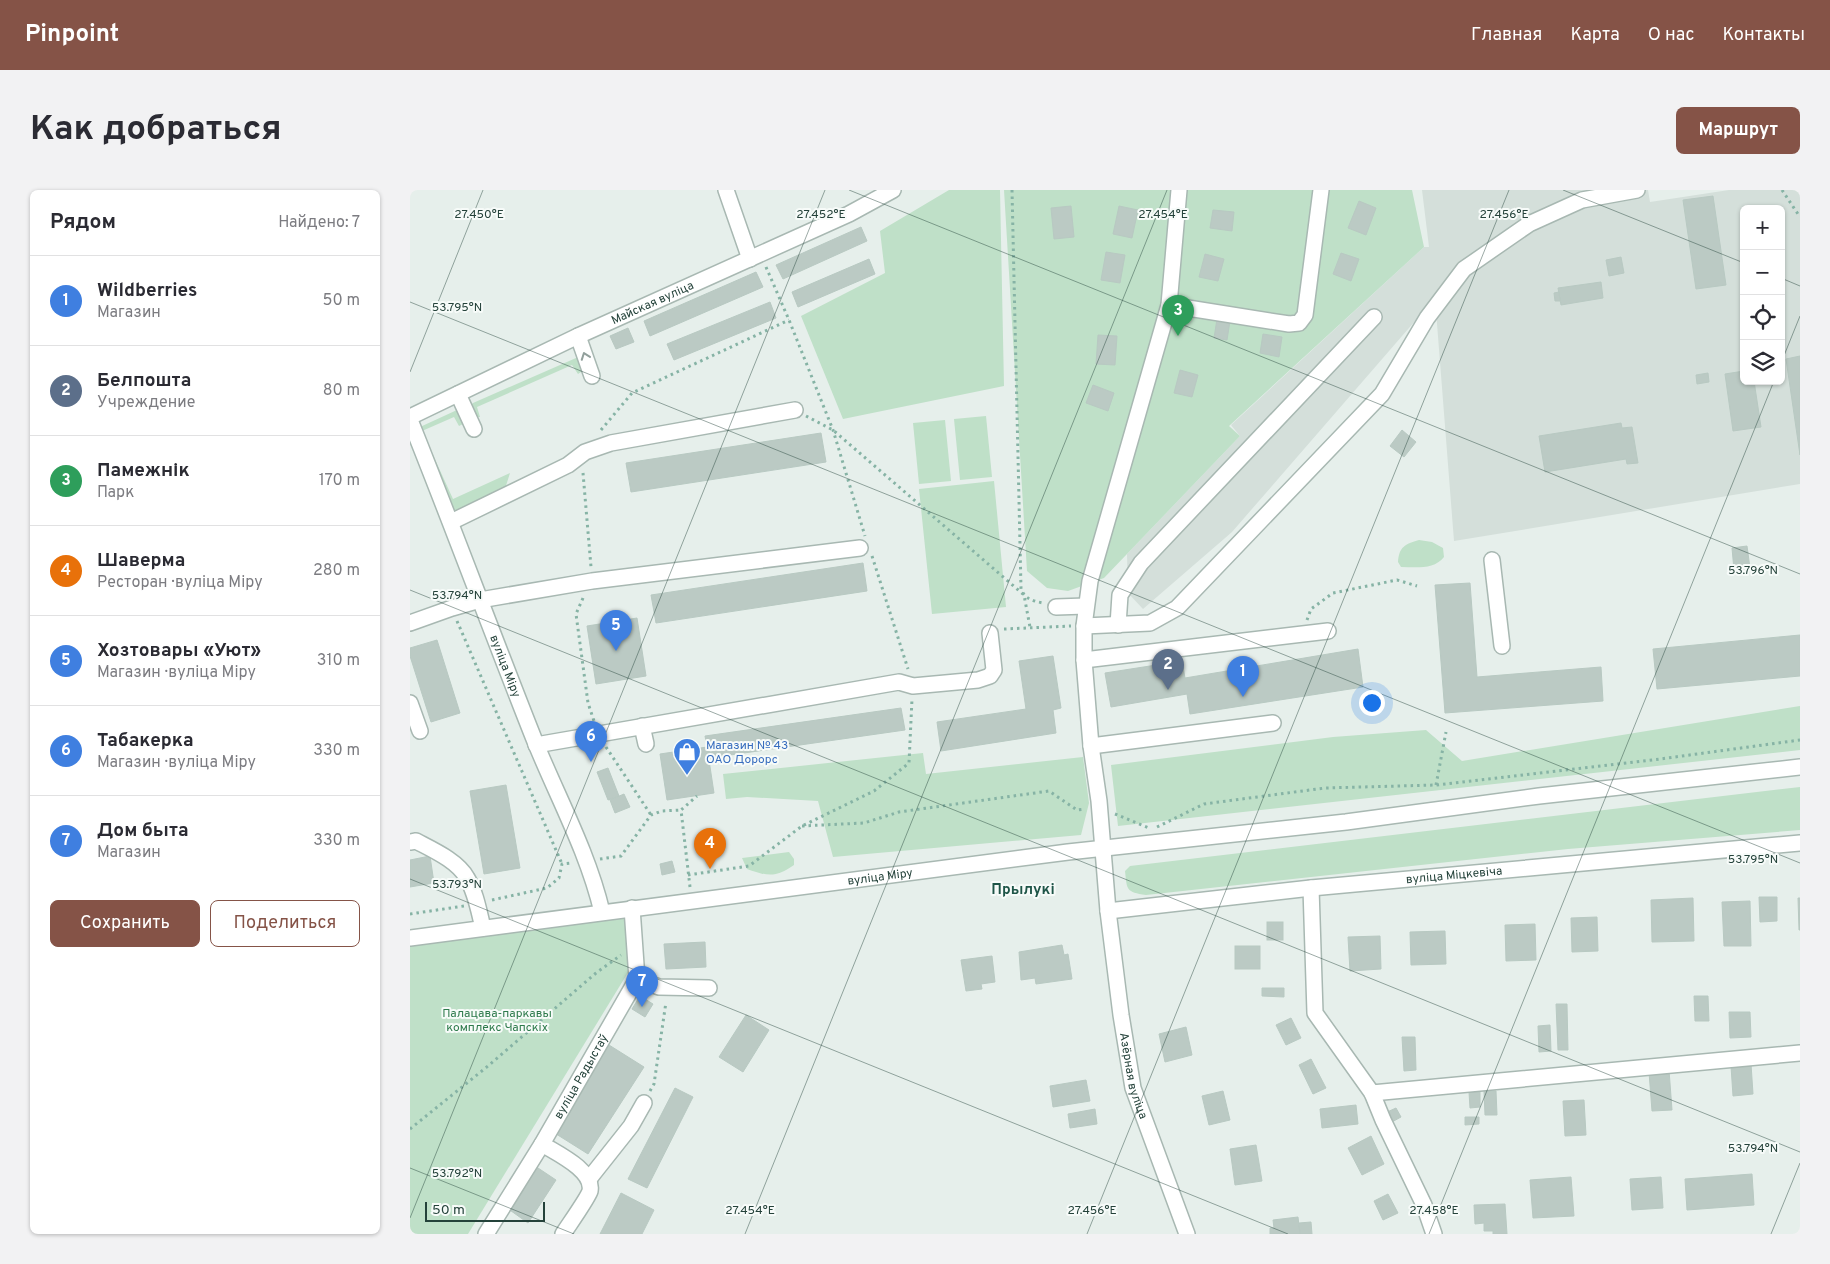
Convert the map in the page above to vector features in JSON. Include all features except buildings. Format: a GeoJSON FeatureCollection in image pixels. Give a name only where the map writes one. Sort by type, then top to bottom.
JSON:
{"type":"FeatureCollection","features":[{"type":"Feature","properties":{"kind":"street"},"geometry":{"type":"LineString","coordinates":[[726,190],[755,256]]}},
{"type":"Feature","properties":{"kind":"street","name":"Майская вуліца"},"geometry":{"type":"LineString","coordinates":[[410,418],[578,336],[849,214],[893,190]]}},
{"type":"Feature","properties":{"kind":"street","name":"Азёрная вуліца"},"geometry":{"type":"LineString","coordinates":[[1179,190],[1169,305],[1090,581],[1084,626],[1084,660],[1091,746],[1100,808],[1108,912],[1121,1015],[1133,1088],[1187,1234]]}},
{"type":"Feature","properties":{"kind":"street"},"geometry":{"type":"LineString","coordinates":[[1169,305],[1289,324],[1299,323],[1305,315],[1321,190]]}},
{"type":"Feature","properties":{"kind":"street"},"geometry":{"type":"LineString","coordinates":[[1084,626],[1150,623],[1177,608],[1382,394],[1427,318],[1464,268],[1529,224],[1582,200],[1637,190]]}},
{"type":"Feature","properties":{"kind":"street"},"geometry":{"type":"LineString","coordinates":[[1118,625],[1120,595],[1141,563],[1374,317]]}},
{"type":"Feature","properties":{"kind":"street"},"geometry":{"type":"LineString","coordinates":[[578,336],[592,376]]}},
{"type":"Feature","properties":{"kind":"street"},"geometry":{"type":"LineString","coordinates":[[458,394],[474,429]]}},
{"type":"Feature","properties":{"kind":"street"},"geometry":{"type":"LineString","coordinates":[[451,522],[568,465],[585,452],[611,443],[795,410]]}},
{"type":"Feature","properties":{"kind":"street","name":"вуліца Міру"},"geometry":{"type":"LineString","coordinates":[[410,418],[536,744],[587,860],[596,885],[602,912]]}},
{"type":"Feature","properties":{"kind":"street"},"geometry":{"type":"LineString","coordinates":[[410,623],[480,600],[592,581],[866,546]]}},
{"type":"Feature","properties":{"kind":"street"},"geometry":{"type":"LineString","coordinates":[[1492,560],[1502,646]]}},
{"type":"Feature","properties":{"kind":"street"},"geometry":{"type":"LineString","coordinates":[[1056,607],[1086,606]]}},
{"type":"Feature","properties":{"kind":"street"},"geometry":{"type":"LineString","coordinates":[[1084,660],[1328,631]]}},
{"type":"Feature","properties":{"kind":"street"},"geometry":{"type":"LineString","coordinates":[[536,744],[899,682],[913,686],[978,680],[990,676],[994,670],[990,633]]}},
{"type":"Feature","properties":{"kind":"street"},"geometry":{"type":"LineString","coordinates":[[410,703],[420,731]]}},
{"type":"Feature","properties":{"kind":"street"},"geometry":{"type":"LineString","coordinates":[[1091,746],[1273,723]]}},
{"type":"Feature","properties":{"kind":"street"},"geometry":{"type":"LineString","coordinates":[[642,726],[646,744]]}},
{"type":"Feature","properties":{"kind":"street","name":"вуліца Міру"},"geometry":{"type":"LineString","coordinates":[[410,938],[1102,848],[1346,822],[1539,796],[1800,767]]}},
{"type":"Feature","properties":{"kind":"street"},"geometry":{"type":"LineString","coordinates":[[410,842],[416,841],[448,859],[467,877],[483,928]]}},
{"type":"Feature","properties":{"kind":"street","name":"вуліца Міцкевіча"},"geometry":{"type":"LineString","coordinates":[[1108,912],[1312,888],[1800,843]]}},
{"type":"Feature","properties":{"kind":"street"},"geometry":{"type":"LineString","coordinates":[[1312,888],[1315,1013],[1372,1093],[1424,1205],[1434,1234]]}},
{"type":"Feature","properties":{"kind":"street"},"geometry":{"type":"LineString","coordinates":[[632,908],[637,979],[659,987],[709,988]]}},
{"type":"Feature","properties":{"kind":"street","name":"вуліца Радыстаў"},"geometry":{"type":"LineString","coordinates":[[486,1234],[542,1144],[637,979]]}},
{"type":"Feature","properties":{"kind":"street"},"geometry":{"type":"LineString","coordinates":[[1372,1093],[1800,1053]]}},
{"type":"Feature","properties":{"kind":"street"},"geometry":{"type":"LineString","coordinates":[[589,1179],[631,1126],[644,1103]]}},
{"type":"Feature","properties":{"kind":"street"},"geometry":{"type":"LineString","coordinates":[[542,1144],[581,1169],[589,1179],[590,1190],[564,1234]]}},
{"type":"Feature","properties":{"kind":"path"},"geometry":{"type":"LineString","coordinates":[[1012,190],[1021,589],[1024,595],[1030,627]]}},
{"type":"Feature","properties":{"kind":"path"},"geometry":{"type":"LineString","coordinates":[[1782,190],[1800,217]]}},
{"type":"Feature","properties":{"kind":"path"},"geometry":{"type":"LineString","coordinates":[[688,875],[749,866],[802,826],[874,791],[909,763],[913,686],[866,546],[833,430],[789,320],[755,256]]}},
{"type":"Feature","properties":{"kind":"path"},"geometry":{"type":"LineString","coordinates":[[651,815],[597,734],[588,703],[576,614],[592,581],[582,466],[585,452],[614,412],[632,393],[789,320]]}},
{"type":"Feature","properties":{"kind":"path"},"geometry":{"type":"LineString","coordinates":[[795,410],[833,430],[1030,600],[1056,607]]}},
{"type":"Feature","properties":{"kind":"path"},"geometry":{"type":"LineString","coordinates":[[1302,634],[1311,609],[1333,593],[1397,580],[1417,586]]}},
{"type":"Feature","properties":{"kind":"path"},"geometry":{"type":"LineString","coordinates":[[410,914],[477,904],[547,888],[559,878],[562,864],[452,608]]}},
{"type":"Feature","properties":{"kind":"path"},"geometry":{"type":"LineString","coordinates":[[990,633],[1006,628],[1084,626]]}},
{"type":"Feature","properties":{"kind":"path"},"geometry":{"type":"LineString","coordinates":[[1436,784],[1446,732]]}},
{"type":"Feature","properties":{"kind":"path"},"geometry":{"type":"LineString","coordinates":[[802,826],[864,823],[899,812],[1049,792],[1077,810],[1100,808],[1152,829],[1204,804],[1325,788],[1436,784],[1660,759],[1800,740]]}},
{"type":"Feature","properties":{"kind":"path"},"geometry":{"type":"LineString","coordinates":[[562,864],[621,856],[651,815],[662,810],[681,810],[697,796]]}},
{"type":"Feature","properties":{"kind":"path"},"geometry":{"type":"LineString","coordinates":[[681,810],[688,875],[693,901]]}},
{"type":"Feature","properties":{"kind":"path"},"geometry":{"type":"LineString","coordinates":[[410,1129],[488,1066],[596,973],[634,946]]}},
{"type":"Feature","properties":{"kind":"path"},"geometry":{"type":"LineString","coordinates":[[644,1103],[654,1084],[668,987]]}},
{"type":"Feature","properties":{"kind":"shaded area"},"geometry":{"type":"Polygon","coordinates":[[[1422,190],[1648,190],[1650,202],[1729,190],[1800,190],[1800,484],[1454,541],[1435,298],[1232,532],[1143,609],[1128,593],[1127,554],[1240,436],[1231,425],[1424,247],[1429,247],[1422,190]]]}},
{"type":"Feature","properties":{"kind":"green space"},"geometry":{"type":"Polygon","coordinates":[[[949,190],[1000,190],[1004,386],[843,419],[801,316],[885,273],[880,231],[949,190]]]}},
{"type":"Feature","properties":{"kind":"green space"},"geometry":{"type":"Polygon","coordinates":[[[1004,190],[1412,190],[1424,247],[1229,426],[1240,436],[1104,578],[1068,591],[1047,588],[1027,571],[1004,190]]]}},
{"type":"Feature","properties":{"kind":"green space"},"geometry":{"type":"Polygon","coordinates":[[[578,358],[584,370],[578,374],[572,365],[477,407],[480,417],[475,417],[471,405],[473,403],[578,358]]]}},
{"type":"Feature","properties":{"kind":"green space"},"geometry":{"type":"Polygon","coordinates":[[[459,410],[464,422],[463,424],[459,426],[454,417],[422,431],[453,499],[510,473],[504,492],[454,514],[420,427],[459,410]]]}},
{"type":"Feature","properties":{"kind":"green space"},"geometry":{"type":"Polygon","coordinates":[[[986,416],[992,477],[960,480],[954,419],[986,416]]]}},
{"type":"Feature","properties":{"kind":"green space"},"geometry":{"type":"Polygon","coordinates":[[[945,420],[951,481],[919,484],[913,423],[945,420]]]}},
{"type":"Feature","properties":{"kind":"green space"},"geometry":{"type":"Polygon","coordinates":[[[994,481],[1006,607],[932,614],[919,489],[994,481]]]}},
{"type":"Feature","properties":{"kind":"green space"},"geometry":{"type":"Polygon","coordinates":[[[1419,540],[1432,542],[1443,548],[1444,557],[1430,566],[1401,567],[1398,562],[1401,550],[1406,545],[1419,540]]]}},
{"type":"Feature","properties":{"kind":"green space"},"geometry":{"type":"Polygon","coordinates":[[[1800,706],[1800,750],[1118,826],[1111,765],[1333,737],[1426,730],[1462,761],[1800,706]]]}},
{"type":"Feature","properties":{"kind":"green space"},"geometry":{"type":"Polygon","coordinates":[[[923,753],[926,774],[1083,757],[1089,803],[1081,835],[833,857],[818,801],[747,797],[726,799],[723,774],[923,753]]]}},
{"type":"Feature","properties":{"kind":"green space"},"geometry":{"type":"Polygon","coordinates":[[[1800,787],[1800,830],[1568,849],[1146,895],[1131,891],[1126,882],[1125,871],[1130,866],[1800,787]]]}},
{"type":"Feature","properties":{"kind":"green space"},"geometry":{"type":"Polygon","coordinates":[[[789,852],[794,859],[794,865],[776,874],[760,873],[747,869],[742,858],[789,852]]]}},
{"type":"Feature","properties":{"kind":"green space","name":"Палацава-паркавы комплекс Чапскіх"},"geometry":{"type":"Polygon","coordinates":[[[640,912],[643,948],[468,1234],[410,1234],[410,942],[640,912]]]}},
{"type":"Feature","properties":{"kind":"place","name":"Памежнік"},"geometry":{"type":"Point","coordinates":[1178,336]}},
{"type":"Feature","properties":{"kind":"place","name":"Хозтовары «Уют»"},"geometry":{"type":"Point","coordinates":[616,651]}},
{"type":"Feature","properties":{"kind":"place","name":"Белпошта"},"geometry":{"type":"Point","coordinates":[1168,690]}},
{"type":"Feature","properties":{"kind":"place","name":"Wildberries"},"geometry":{"type":"Point","coordinates":[1243,697]}},
{"type":"Feature","properties":{"kind":"place","name":"Табакерка"},"geometry":{"type":"Point","coordinates":[591,762]}},
{"type":"Feature","properties":{"kind":"place","name":"Магазин № 43 ОАО Дорорс"},"geometry":{"type":"Point","coordinates":[687,776]}},
{"type":"Feature","properties":{"kind":"place","name":"Шаверма"},"geometry":{"type":"Point","coordinates":[710,869]}},
{"type":"Feature","properties":{"kind":"place","name":"Дом быта"},"geometry":{"type":"Point","coordinates":[642,1007]}},
{"type":"Feature","properties":{"kind":"district","name":"Прылукі"},"geometry":{"type":"Point","coordinates":[1023,889]}}]}
